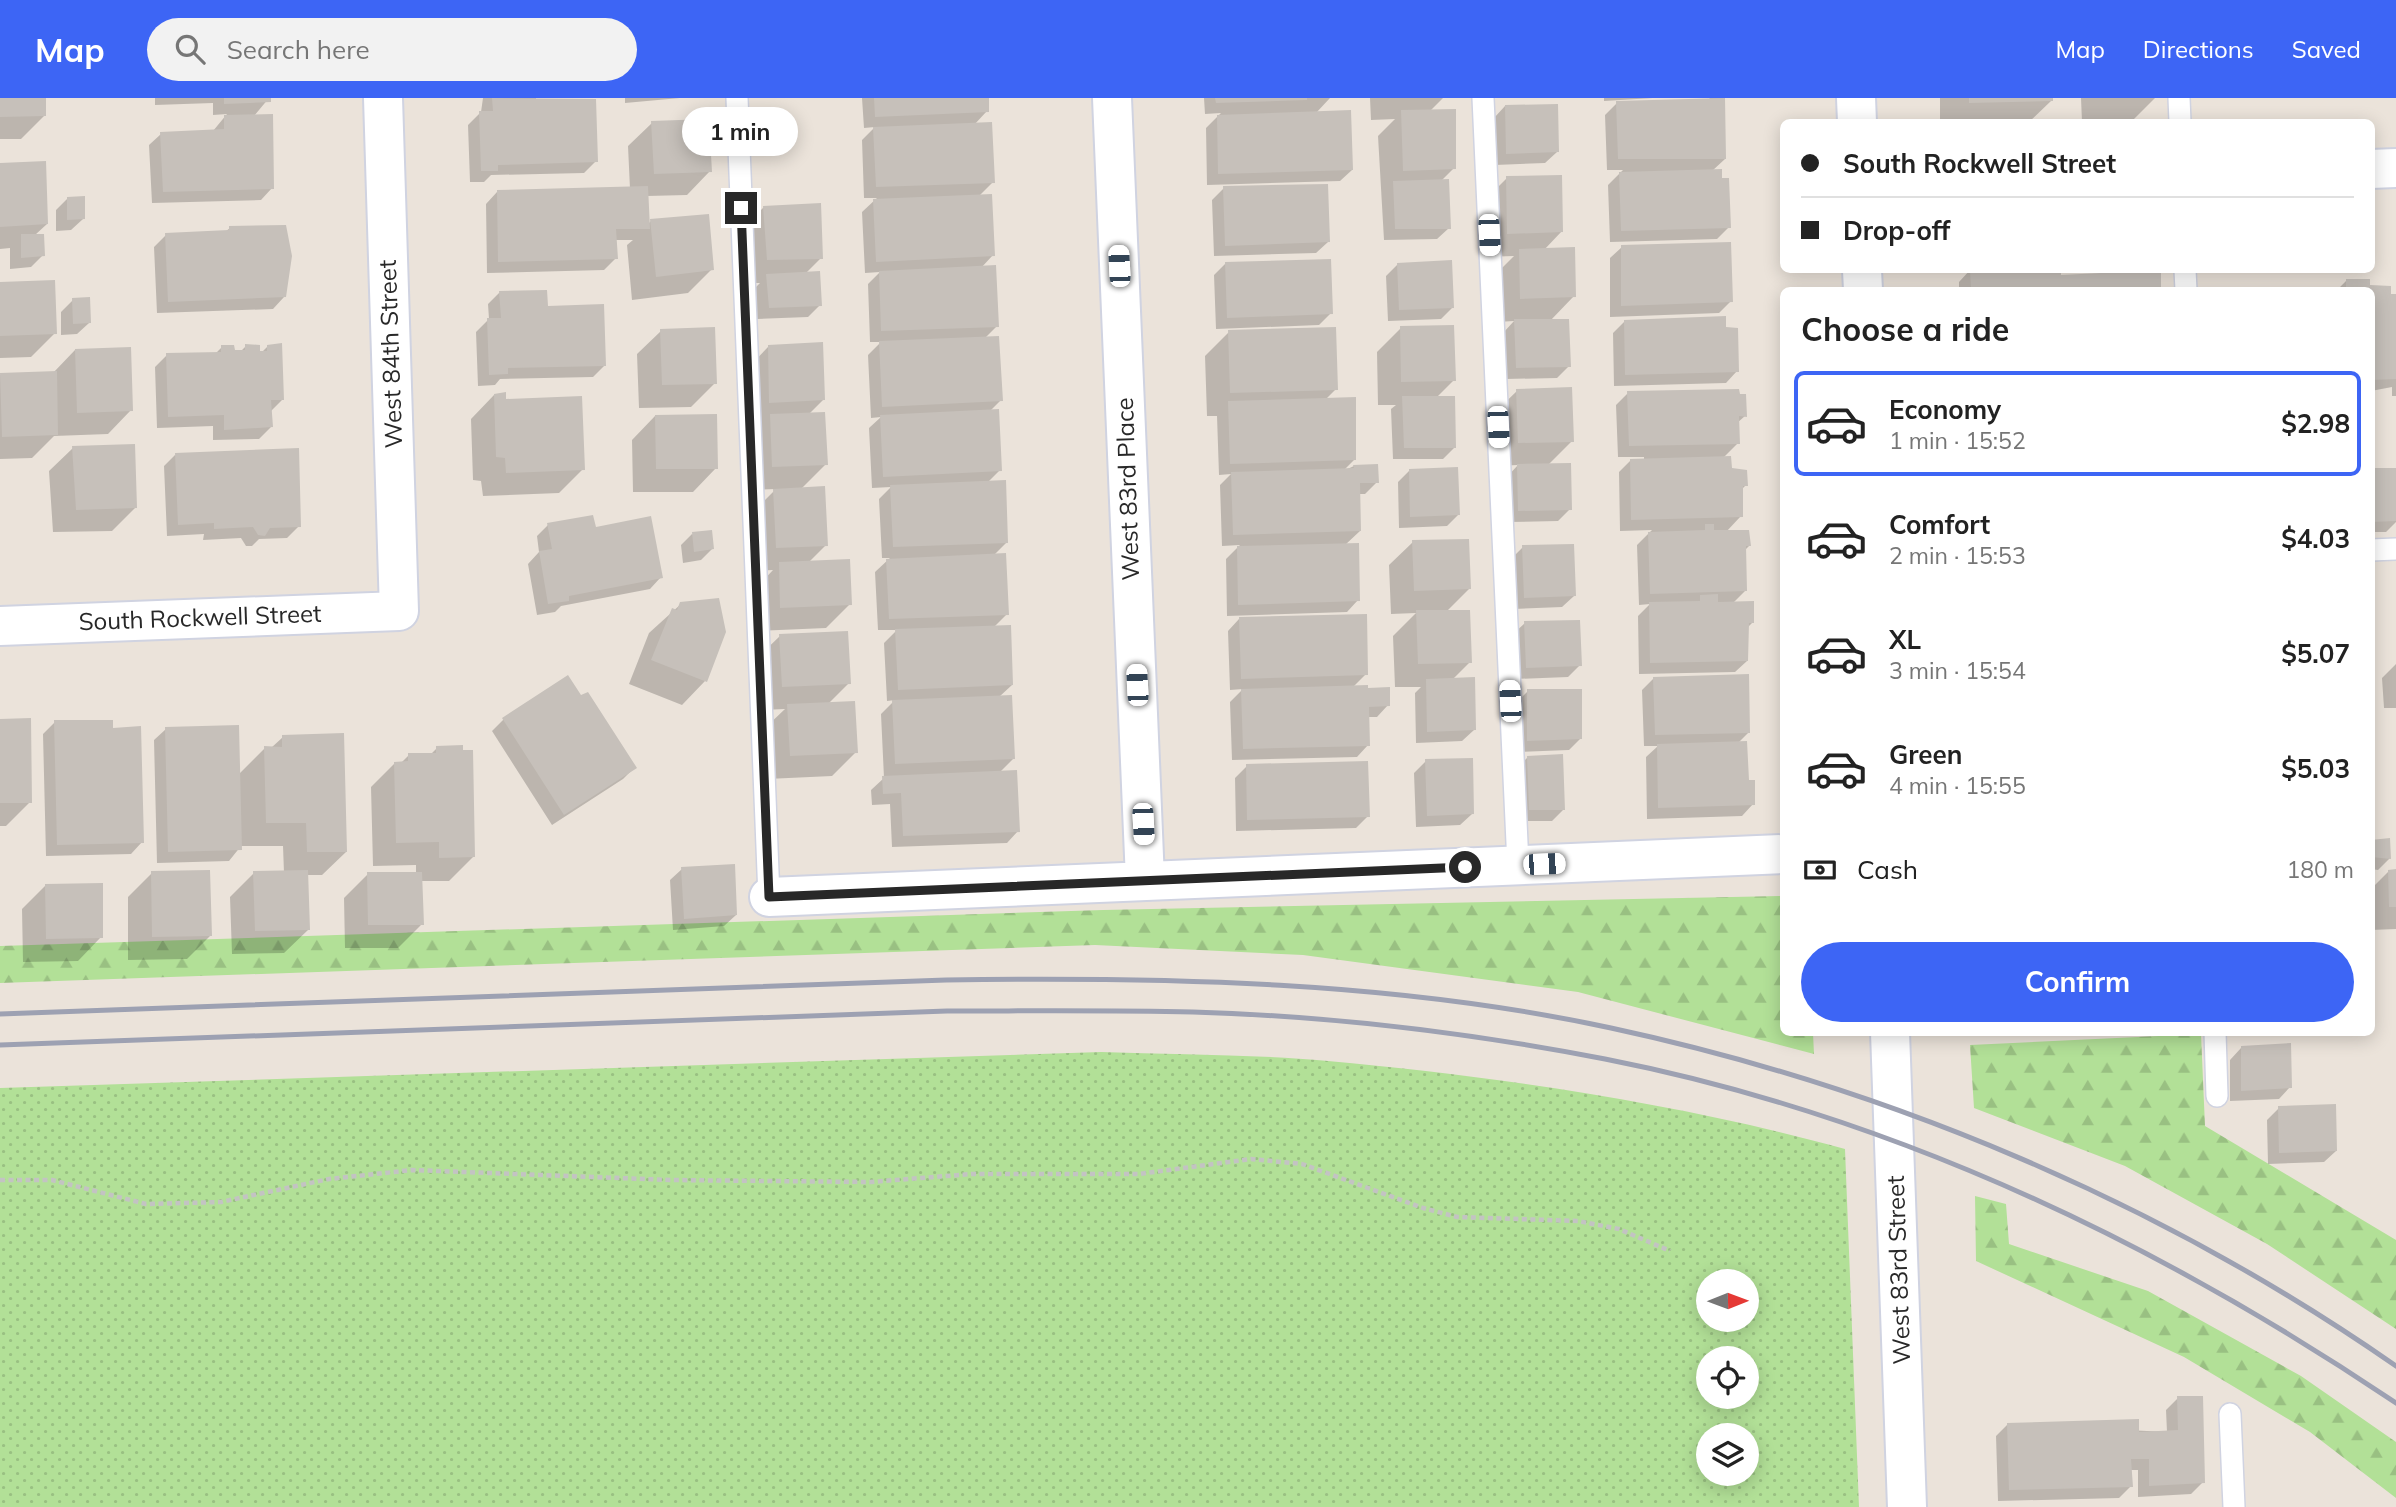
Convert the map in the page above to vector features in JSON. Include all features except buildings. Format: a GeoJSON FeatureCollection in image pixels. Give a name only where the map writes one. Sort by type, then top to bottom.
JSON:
{"type":"FeatureCollection","features":[{"type":"Feature","properties":{"kind":"street","name":"West 84th Street"},"geometry":{"type":"LineString","coordinates":[[383,98],[399,611]]}},
{"type":"Feature","properties":{"kind":"street","name":"West 83rd Place"},"geometry":{"type":"LineString","coordinates":[[1112,98],[1145,880]]}},
{"type":"Feature","properties":{"kind":"street"},"geometry":{"type":"LineString","coordinates":[[1856,98],[1857,119]]}},
{"type":"Feature","properties":{"kind":"street"},"geometry":{"type":"LineString","coordinates":[[2375,169],[2396,168]]}},
{"type":"Feature","properties":{"kind":"street","name":"South Rockwell Street"},"geometry":{"type":"LineString","coordinates":[[0,626],[399,611]]}},
{"type":"Feature","properties":{"kind":"street"},"geometry":{"type":"LineString","coordinates":[[769,897],[1780,854]]}},
{"type":"Feature","properties":{"kind":"street","name":"West 83rd Street"},"geometry":{"type":"LineString","coordinates":[[1890,1036],[1907,1507]]}},
{"type":"Feature","properties":{"kind":"lane"},"geometry":{"type":"LineString","coordinates":[[737,98],[769,897]]}},
{"type":"Feature","properties":{"kind":"lane"},"geometry":{"type":"LineString","coordinates":[[1483,98],[1518,865]]}},
{"type":"Feature","properties":{"kind":"lane"},"geometry":{"type":"LineString","coordinates":[[2179,98],[2180,119]]}},
{"type":"Feature","properties":{"kind":"lane"},"geometry":{"type":"LineString","coordinates":[[2375,550],[2396,549]]}},
{"type":"Feature","properties":{"kind":"lane"},"geometry":{"type":"LineString","coordinates":[[2215,1036],[2217,1096]]}},
{"type":"Feature","properties":{"kind":"lane"},"geometry":{"type":"LineString","coordinates":[[2230,1415],[2234,1507]]}},
{"type":"Feature","properties":{"kind":"path"},"geometry":{"type":"LineString","coordinates":[[0,1180],[52,1180],[146,1205],[221,1202],[329,1179],[412,1170],[670,1180],[870,1182],[972,1174],[1139,1174],[1251,1159],[1301,1164],[1423,1208],[1457,1217],[1578,1221],[1619,1229],[1670,1251]]}},
{"type":"Feature","properties":{"kind":"green space"},"geometry":{"type":"Polygon","coordinates":[[[1780,896],[1780,1036],[1813,1036],[1814,1054],[1578,992],[1303,955],[1095,945],[0,983],[0,946],[1103,910],[1780,896]]]}},
{"type":"Feature","properties":{"kind":"green space"},"geometry":{"type":"Polygon","coordinates":[[[2201,1036],[2205,1126],[2396,1240],[2396,1329],[2267,1244],[2125,1166],[1974,1108],[1970,1045],[2201,1036]]]}},
{"type":"Feature","properties":{"kind":"green space"},"geometry":{"type":"Polygon","coordinates":[[[1101,1052],[1271,1057],[1392,1067],[1589,1094],[1720,1118],[1845,1149],[1859,1507],[0,1507],[0,1088],[1101,1052]]]}},
{"type":"Feature","properties":{"kind":"green space"},"geometry":{"type":"Polygon","coordinates":[[[1975,1196],[2006,1204],[2009,1244],[2148,1291],[2301,1376],[2396,1442],[2396,1498],[2310,1432],[2184,1357],[1976,1261],[1975,1196]]]}},
{"type":"Feature","properties":{"kind":"railway"},"geometry":{"type":"LineString","coordinates":[[0,1014],[1029,979],[1280,985],[1364,991],[1529,1012],[1715,1053],[1818,1083],[1920,1118],[2020,1158],[2118,1203],[2214,1253],[2307,1307],[2396,1366]]}},
{"type":"Feature","properties":{"kind":"railway"},"geometry":{"type":"LineString","coordinates":[[0,1045],[947,1011],[1245,1014],[1400,1027],[1503,1041],[1605,1059],[1711,1083],[1815,1114],[1918,1150],[2018,1192],[2116,1238],[2212,1289],[2305,1344],[2396,1403]]}},
{"type":"Feature","properties":{"kind":"route"},"geometry":{"type":"LineString","coordinates":[[741,208],[769,897],[1465,867]]}}]}
